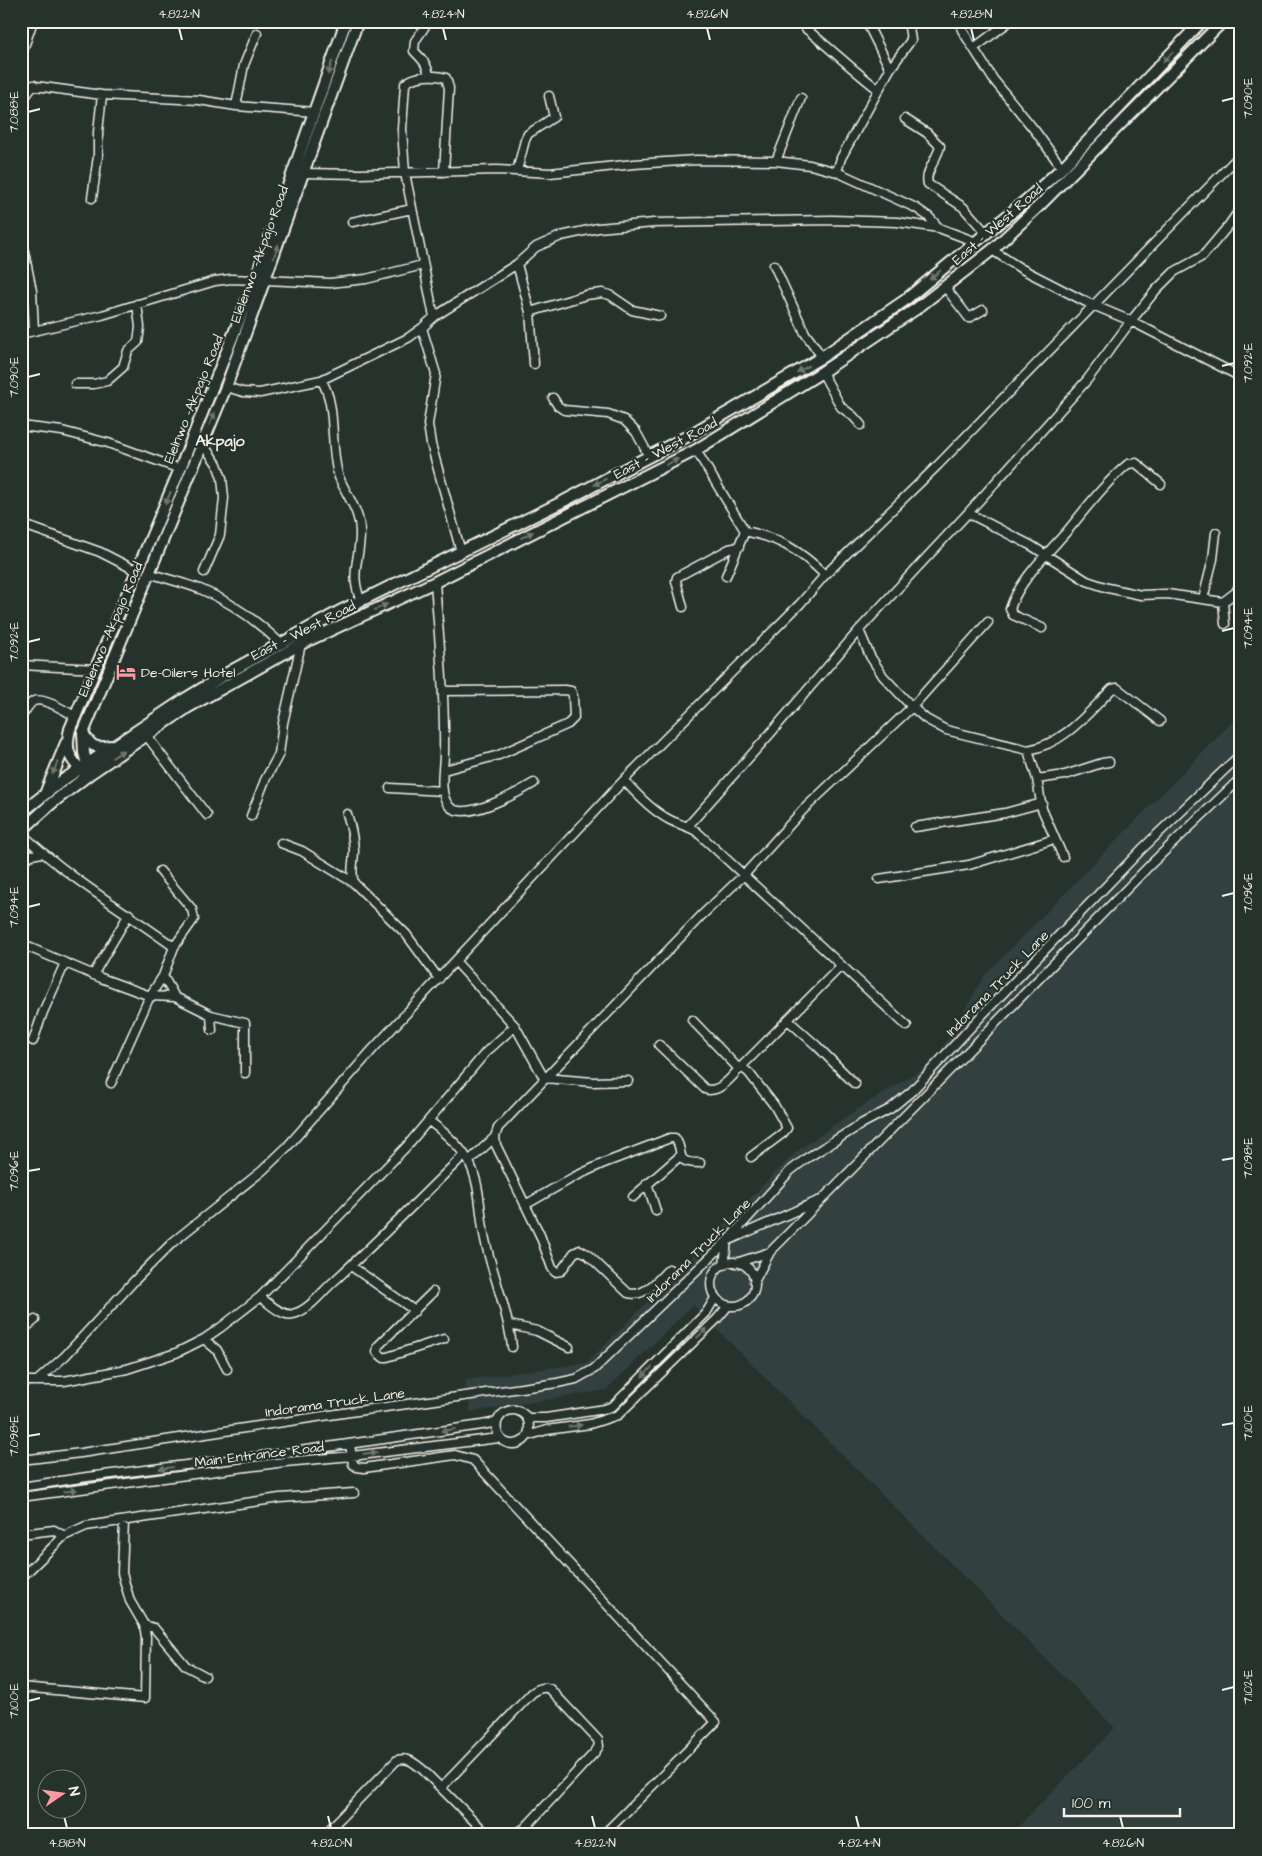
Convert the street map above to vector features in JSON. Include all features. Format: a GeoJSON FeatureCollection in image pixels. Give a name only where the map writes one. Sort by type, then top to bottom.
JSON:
{"type":"FeatureCollection","features":[{"type":"Feature","properties":{"kind":"main road","name":"Elelnwo -Akpajo Road"},"geometry":{"type":"LineString","coordinates":[[44,795],[96,669],[143,572],[180,469],[260,280],[292,175],[346,21]]}},
{"type":"Feature","properties":{"kind":"main road","name":"Elelenwo -Akpajo Road"},"geometry":{"type":"LineString","coordinates":[[86,770],[82,733],[143,572],[226,387],[260,280],[303,174],[358,21]]}},
{"type":"Feature","properties":{"kind":"main road","name":"East - West Road"},"geometry":{"type":"LineString","coordinates":[[21,832],[116,744],[183,700],[280,643],[686,437],[822,357],[904,300],[987,234],[1062,168],[1202,21]]}},
{"type":"Feature","properties":{"kind":"main road","name":"East - West Road"},"geometry":{"type":"LineString","coordinates":[[21,813],[44,795],[146,735],[187,708],[301,644],[435,582],[696,450],[822,372],[916,309],[992,250],[1069,177],[1223,21]]}},
{"type":"Feature","properties":{"kind":"main road"},"geometry":{"type":"LineString","coordinates":[[82,733],[92,746],[98,748],[116,744]]}},
{"type":"Feature","properties":{"kind":"main road"},"geometry":{"type":"LineString","coordinates":[[66,742],[71,758],[86,770]]}},
{"type":"Feature","properties":{"kind":"street"},"geometry":{"type":"LineString","coordinates":[[21,56],[33,21]]}},
{"type":"Feature","properties":{"kind":"street"},"geometry":{"type":"LineString","coordinates":[[866,21],[890,70]]}},
{"type":"Feature","properties":{"kind":"street"},"geometry":{"type":"LineString","coordinates":[[837,172],[841,158],[890,70],[911,40],[908,21]]}},
{"type":"Feature","properties":{"kind":"street"},"geometry":{"type":"LineString","coordinates":[[959,21],[962,30],[993,79],[1036,132],[1062,168]]}},
{"type":"Feature","properties":{"kind":"street"},"geometry":{"type":"LineString","coordinates":[[974,48],[1010,21]]}},
{"type":"Feature","properties":{"kind":"street"},"geometry":{"type":"LineString","coordinates":[[426,25],[415,41],[414,51],[423,60],[429,76]]}},
{"type":"Feature","properties":{"kind":"street"},"geometry":{"type":"LineString","coordinates":[[805,28],[838,55],[853,71],[879,90]]}},
{"type":"Feature","properties":{"kind":"street"},"geometry":{"type":"LineString","coordinates":[[236,106],[244,65],[257,33]]}},
{"type":"Feature","properties":{"kind":"street"},"geometry":{"type":"LineString","coordinates":[[434,316],[405,173],[402,129],[405,84],[409,80],[429,76],[446,78],[449,88],[444,172]]}},
{"type":"Feature","properties":{"kind":"street"},"geometry":{"type":"LineString","coordinates":[[21,84],[102,95],[199,100],[236,106],[315,112]]}},
{"type":"Feature","properties":{"kind":"street"},"geometry":{"type":"LineString","coordinates":[[21,102],[34,85]]}},
{"type":"Feature","properties":{"kind":"street"},"geometry":{"type":"LineString","coordinates":[[92,198],[98,156],[98,132],[102,95]]}},
{"type":"Feature","properties":{"kind":"street"},"geometry":{"type":"LineString","coordinates":[[517,171],[528,134],[554,117],[549,96]]}},
{"type":"Feature","properties":{"kind":"street"},"geometry":{"type":"LineString","coordinates":[[776,161],[800,98]]}},
{"type":"Feature","properties":{"kind":"street"},"geometry":{"type":"LineString","coordinates":[[905,119],[927,133],[940,146],[927,177],[928,184],[963,208],[987,234]]}},
{"type":"Feature","properties":{"kind":"street"},"geometry":{"type":"LineString","coordinates":[[37,1381],[65,1356],[135,1280],[174,1242],[288,1148],[373,1049],[624,780],[800,604],[825,575],[938,466],[1241,154]]}},
{"type":"Feature","properties":{"kind":"street"},"geometry":{"type":"LineString","coordinates":[[303,174],[497,170],[550,173],[634,164],[696,160],[776,161],[810,165],[837,172],[916,208],[929,217],[939,228]]}},
{"type":"Feature","properties":{"kind":"street"},"geometry":{"type":"LineString","coordinates":[[688,826],[859,630],[968,513],[1087,380],[1156,290],[1174,272],[1203,256],[1241,208]]}},
{"type":"Feature","properties":{"kind":"street"},"geometry":{"type":"LineString","coordinates":[[352,222],[412,209]]}},
{"type":"Feature","properties":{"kind":"street"},"geometry":{"type":"LineString","coordinates":[[226,387],[243,392],[260,393],[321,380],[408,338],[434,316],[517,264],[536,248],[561,236],[598,228],[654,223],[832,220],[897,222],[939,228],[976,242]]}},
{"type":"Feature","properties":{"kind":"street"},"geometry":{"type":"LineString","coordinates":[[24,250],[32,290],[34,330]]}},
{"type":"Feature","properties":{"kind":"street"},"geometry":{"type":"LineString","coordinates":[[992,250],[1020,268],[1094,306],[1131,321],[1241,377]]}},
{"type":"Feature","properties":{"kind":"street"},"geometry":{"type":"LineString","coordinates":[[517,264],[530,312],[534,364]]}},
{"type":"Feature","properties":{"kind":"street"},"geometry":{"type":"LineString","coordinates":[[774,265],[805,333],[822,357]]}},
{"type":"Feature","properties":{"kind":"street"},"geometry":{"type":"LineString","coordinates":[[21,334],[102,315],[215,281],[231,279],[330,283],[366,279],[423,266]]}},
{"type":"Feature","properties":{"kind":"street"},"geometry":{"type":"LineString","coordinates":[[945,287],[969,318],[983,310]]}},
{"type":"Feature","properties":{"kind":"street"},"geometry":{"type":"LineString","coordinates":[[530,312],[586,295],[602,294],[610,295],[632,310],[660,316]]}},
{"type":"Feature","properties":{"kind":"street"},"geometry":{"type":"LineString","coordinates":[[75,384],[94,384],[107,381],[123,368],[128,351],[138,342],[140,327],[136,304]]}},
{"type":"Feature","properties":{"kind":"street"},"geometry":{"type":"LineString","coordinates":[[422,328],[436,374],[428,424],[431,444],[461,552]]}},
{"type":"Feature","properties":{"kind":"street"},"geometry":{"type":"LineString","coordinates":[[822,372],[841,407],[861,425]]}},
{"type":"Feature","properties":{"kind":"street"},"geometry":{"type":"LineString","coordinates":[[321,380],[329,400],[339,476],[358,517],[360,534],[355,579],[362,601]]}},
{"type":"Feature","properties":{"kind":"street"},"geometry":{"type":"LineString","coordinates":[[553,398],[558,406],[564,410],[608,414],[624,420],[636,432],[649,456]]}},
{"type":"Feature","properties":{"kind":"street"},"geometry":{"type":"LineString","coordinates":[[21,426],[62,431],[108,443],[180,469]]}},
{"type":"Feature","properties":{"kind":"street"},"geometry":{"type":"LineString","coordinates":[[202,443],[217,464],[222,478],[224,498],[220,535],[204,572]]}},
{"type":"Feature","properties":{"kind":"street"},"geometry":{"type":"LineString","coordinates":[[696,450],[745,531],[761,534],[790,546],[825,575]]}},
{"type":"Feature","properties":{"kind":"street"},"geometry":{"type":"LineString","coordinates":[[1042,628],[1013,615],[1010,609],[1036,567],[1084,511],[1128,464],[1136,463],[1161,484]]}},
{"type":"Feature","properties":{"kind":"street"},"geometry":{"type":"LineString","coordinates":[[968,513],[1047,555],[1087,581],[1108,588],[1141,595],[1168,594],[1223,602],[1236,592],[1241,582]]}},
{"type":"Feature","properties":{"kind":"street"},"geometry":{"type":"LineString","coordinates":[[21,524],[100,552],[143,572],[200,589],[257,621],[280,643]]}},
{"type":"Feature","properties":{"kind":"street"},"geometry":{"type":"LineString","coordinates":[[726,576],[745,531]]}},
{"type":"Feature","properties":{"kind":"street"},"geometry":{"type":"LineString","coordinates":[[1203,599],[1213,559],[1216,533]]}},
{"type":"Feature","properties":{"kind":"street"},"geometry":{"type":"LineString","coordinates":[[683,607],[676,581],[677,577],[729,549],[739,547]]}},
{"type":"Feature","properties":{"kind":"street"},"geometry":{"type":"LineString","coordinates":[[435,582],[443,691],[443,791],[449,806],[457,810],[467,810],[507,799],[534,783]]}},
{"type":"Feature","properties":{"kind":"street"},"geometry":{"type":"LineString","coordinates":[[1223,602],[1225,624]]}},
{"type":"Feature","properties":{"kind":"street"},"geometry":{"type":"LineString","coordinates":[[669,1269],[646,1290],[640,1294],[633,1295],[628,1293],[580,1250],[574,1253],[561,1271],[555,1272],[540,1235],[502,1161],[496,1145],[495,1136],[498,1128],[544,1078],[744,874],[803,810],[912,707],[988,622]]}},
{"type":"Feature","properties":{"kind":"street"},"geometry":{"type":"LineString","coordinates":[[859,630],[870,656],[883,676],[912,707],[926,719],[946,730],[1028,750],[1039,748],[1062,736],[1083,720],[1112,689],[1116,688],[1160,721]]}},
{"type":"Feature","properties":{"kind":"street"},"geometry":{"type":"LineString","coordinates":[[251,816],[265,780],[280,754],[283,723],[301,644]]}},
{"type":"Feature","properties":{"kind":"street"},"geometry":{"type":"LineString","coordinates":[[21,665],[96,669]]}},
{"type":"Feature","properties":{"kind":"street"},"geometry":{"type":"LineString","coordinates":[[443,691],[571,691],[574,718],[568,724],[499,756],[444,770]]}},
{"type":"Feature","properties":{"kind":"street"},"geometry":{"type":"LineString","coordinates":[[21,717],[32,702],[43,700],[76,717]]}},
{"type":"Feature","properties":{"kind":"street"},"geometry":{"type":"LineString","coordinates":[[146,735],[207,815]]}},
{"type":"Feature","properties":{"kind":"street"},"geometry":{"type":"LineString","coordinates":[[1028,750],[1042,803],[1055,839],[1064,857]]}},
{"type":"Feature","properties":{"kind":"street","name":"Indorama Truck Lane"},"geometry":{"type":"LineString","coordinates":[[21,1460],[81,1454],[576,1379],[594,1369],[727,1241],[790,1171],[847,1133],[890,1110],[912,1091],[1142,849],[1241,754]]}},
{"type":"Feature","properties":{"kind":"street"},"geometry":{"type":"LineString","coordinates":[[1037,779],[1065,775],[1109,762]]}},
{"type":"Feature","properties":{"kind":"street"},"geometry":{"type":"LineString","coordinates":[[770,1252],[736,1263],[724,1264],[718,1268],[712,1279],[711,1286],[716,1298],[728,1306],[738,1306],[746,1302],[753,1293],[754,1282],[770,1252],[1152,863],[1241,778]]}},
{"type":"Feature","properties":{"kind":"street"},"geometry":{"type":"LineString","coordinates":[[624,780],[635,793],[655,810],[670,820],[696,831],[908,1026]]}},
{"type":"Feature","properties":{"kind":"street"},"geometry":{"type":"LineString","coordinates":[[390,788],[443,791]]}},
{"type":"Feature","properties":{"kind":"street"},"geometry":{"type":"LineString","coordinates":[[915,827],[1005,813],[1042,803]]}},
{"type":"Feature","properties":{"kind":"street"},"geometry":{"type":"LineString","coordinates":[[347,814],[352,832],[354,852],[352,871],[354,883]]}},
{"type":"Feature","properties":{"kind":"street"},"geometry":{"type":"LineString","coordinates":[[21,832],[42,853],[174,947]]}},
{"type":"Feature","properties":{"kind":"street"},"geometry":{"type":"LineString","coordinates":[[879,879],[969,865],[1055,839]]}},
{"type":"Feature","properties":{"kind":"street"},"geometry":{"type":"LineString","coordinates":[[281,843],[302,851],[354,883],[406,934],[439,980]]}},
{"type":"Feature","properties":{"kind":"street"},"geometry":{"type":"LineString","coordinates":[[21,861],[31,855],[42,853]]}},
{"type":"Feature","properties":{"kind":"street"},"geometry":{"type":"LineString","coordinates":[[111,1084],[150,996],[163,976],[174,947],[193,923],[194,915],[160,871]]}},
{"type":"Feature","properties":{"kind":"street"},"geometry":{"type":"LineString","coordinates":[[93,975],[129,914]]}},
{"type":"Feature","properties":{"kind":"street"},"geometry":{"type":"LineString","coordinates":[[21,944],[93,975],[150,996],[175,997],[211,1015],[245,1023],[245,1073]]}},
{"type":"Feature","properties":{"kind":"street"},"geometry":{"type":"LineString","coordinates":[[456,962],[515,1026],[544,1078]]}},
{"type":"Feature","properties":{"kind":"street"},"geometry":{"type":"LineString","coordinates":[[33,1041],[43,1012],[65,963]]}},
{"type":"Feature","properties":{"kind":"street"},"geometry":{"type":"LineString","coordinates":[[659,1045],[705,1089],[713,1090],[724,1084],[740,1070],[841,966]]}},
{"type":"Feature","properties":{"kind":"street"},"geometry":{"type":"LineString","coordinates":[[163,976],[175,997]]}},
{"type":"Feature","properties":{"kind":"street"},"geometry":{"type":"LineString","coordinates":[[211,1015],[212,1030]]}},
{"type":"Feature","properties":{"kind":"street"},"geometry":{"type":"LineString","coordinates":[[692,1020],[740,1070],[744,1069],[749,1073],[774,1105],[787,1128],[751,1157]]}},
{"type":"Feature","properties":{"kind":"street"},"geometry":{"type":"LineString","coordinates":[[789,1021],[855,1084]]}},
{"type":"Feature","properties":{"kind":"street"},"geometry":{"type":"LineString","coordinates":[[21,1381],[64,1381],[127,1369],[176,1353],[204,1340],[260,1297],[430,1121],[486,1052],[515,1026]]}},
{"type":"Feature","properties":{"kind":"street"},"geometry":{"type":"LineString","coordinates":[[935,1066],[942,1078]]}},
{"type":"Feature","properties":{"kind":"street"},"geometry":{"type":"LineString","coordinates":[[544,1078],[593,1082],[628,1081]]}},
{"type":"Feature","properties":{"kind":"street"},"geometry":{"type":"LineString","coordinates":[[430,1121],[454,1141],[466,1158],[476,1180],[485,1241],[510,1325],[512,1347]]}},
{"type":"Feature","properties":{"kind":"street"},"geometry":{"type":"LineString","coordinates":[[260,1297],[283,1313],[296,1314],[307,1307],[466,1158],[495,1136]]}},
{"type":"Feature","properties":{"kind":"street"},"geometry":{"type":"LineString","coordinates":[[525,1205],[574,1177],[604,1163],[670,1138],[677,1140],[680,1156],[684,1160],[700,1163]]}},
{"type":"Feature","properties":{"kind":"street"},"geometry":{"type":"LineString","coordinates":[[633,1197],[680,1156]]}},
{"type":"Feature","properties":{"kind":"street"},"geometry":{"type":"LineString","coordinates":[[648,1183],[656,1211]]}},
{"type":"Feature","properties":{"kind":"street"},"geometry":{"type":"LineString","coordinates":[[724,1264],[727,1241],[822,1199]]}},
{"type":"Feature","properties":{"kind":"street"},"geometry":{"type":"LineString","coordinates":[[736,1263],[748,1269],[754,1282]]}},
{"type":"Feature","properties":{"kind":"street"},"geometry":{"type":"LineString","coordinates":[[352,1266],[415,1311]]}},
{"type":"Feature","properties":{"kind":"street"},"geometry":{"type":"LineString","coordinates":[[432,1292],[378,1346],[377,1352],[384,1358],[444,1340]]}},
{"type":"Feature","properties":{"kind":"street"},"geometry":{"type":"LineString","coordinates":[[527,1418],[546,1418],[605,1409],[613,1406],[706,1313],[716,1298]]}},
{"type":"Feature","properties":{"kind":"street"},"geometry":{"type":"LineString","coordinates":[[527,1436],[529,1424],[527,1418],[520,1412],[510,1410],[502,1414],[496,1427],[500,1438],[512,1444],[521,1442],[527,1436],[547,1430],[590,1424],[618,1415],[728,1306]]}},
{"type":"Feature","properties":{"kind":"street"},"geometry":{"type":"LineString","coordinates":[[21,1331],[35,1320]]}},
{"type":"Feature","properties":{"kind":"street"},"geometry":{"type":"LineString","coordinates":[[510,1325],[537,1331],[569,1347]]}},
{"type":"Feature","properties":{"kind":"street"},"geometry":{"type":"LineString","coordinates":[[204,1340],[217,1350],[227,1369]]}},
{"type":"Feature","properties":{"kind":"street"},"geometry":{"type":"LineString","coordinates":[[21,1487],[350,1444],[497,1422]]}},
{"type":"Feature","properties":{"kind":"street","name":"Main Entrance Road"},"geometry":{"type":"LineString","coordinates":[[21,1497],[285,1462],[500,1438]]}},
{"type":"Feature","properties":{"kind":"street"},"geometry":{"type":"LineString","coordinates":[[350,1444],[353,1464],[364,1468],[455,1455],[473,1460],[716,1722],[603,1835]]}},
{"type":"Feature","properties":{"kind":"street"},"geometry":{"type":"LineString","coordinates":[[21,1578],[64,1536],[86,1526],[280,1498],[354,1493]]}},
{"type":"Feature","properties":{"kind":"street"},"geometry":{"type":"LineString","coordinates":[[21,1687],[145,1698],[146,1637],[144,1625],[130,1601],[122,1572],[124,1520]]}},
{"type":"Feature","properties":{"kind":"street"},"geometry":{"type":"LineString","coordinates":[[21,1534],[54,1530],[64,1536]]}},
{"type":"Feature","properties":{"kind":"street"},"geometry":{"type":"LineString","coordinates":[[144,1625],[154,1628],[186,1666],[205,1676]]}},
{"type":"Feature","properties":{"kind":"street"},"geometry":{"type":"LineString","coordinates":[[324,1835],[397,1760],[404,1758],[412,1760],[484,1832],[496,1835],[518,1833],[595,1752],[599,1746],[598,1740],[550,1689],[546,1687],[539,1688],[532,1693],[442,1788]]}},
{"type":"Feature","properties":{"kind":"shaded area"},"geometry":{"type":"Polygon","coordinates":[[[1241,713],[1241,1835],[1010,1835],[1115,1728],[693,1305],[606,1390],[471,1412],[465,1380],[587,1363],[796,1152],[847,1116],[935,1061],[984,976],[1241,713]]]}},
{"type":"Feature","properties":{"kind":"place","name":"De-Oilers Hotel"},"geometry":{"type":"Point","coordinates":[126,672]}},
{"type":"Feature","properties":{"kind":"district","name":"Akpajo"},"geometry":{"type":"Point","coordinates":[220,440]}}]}
